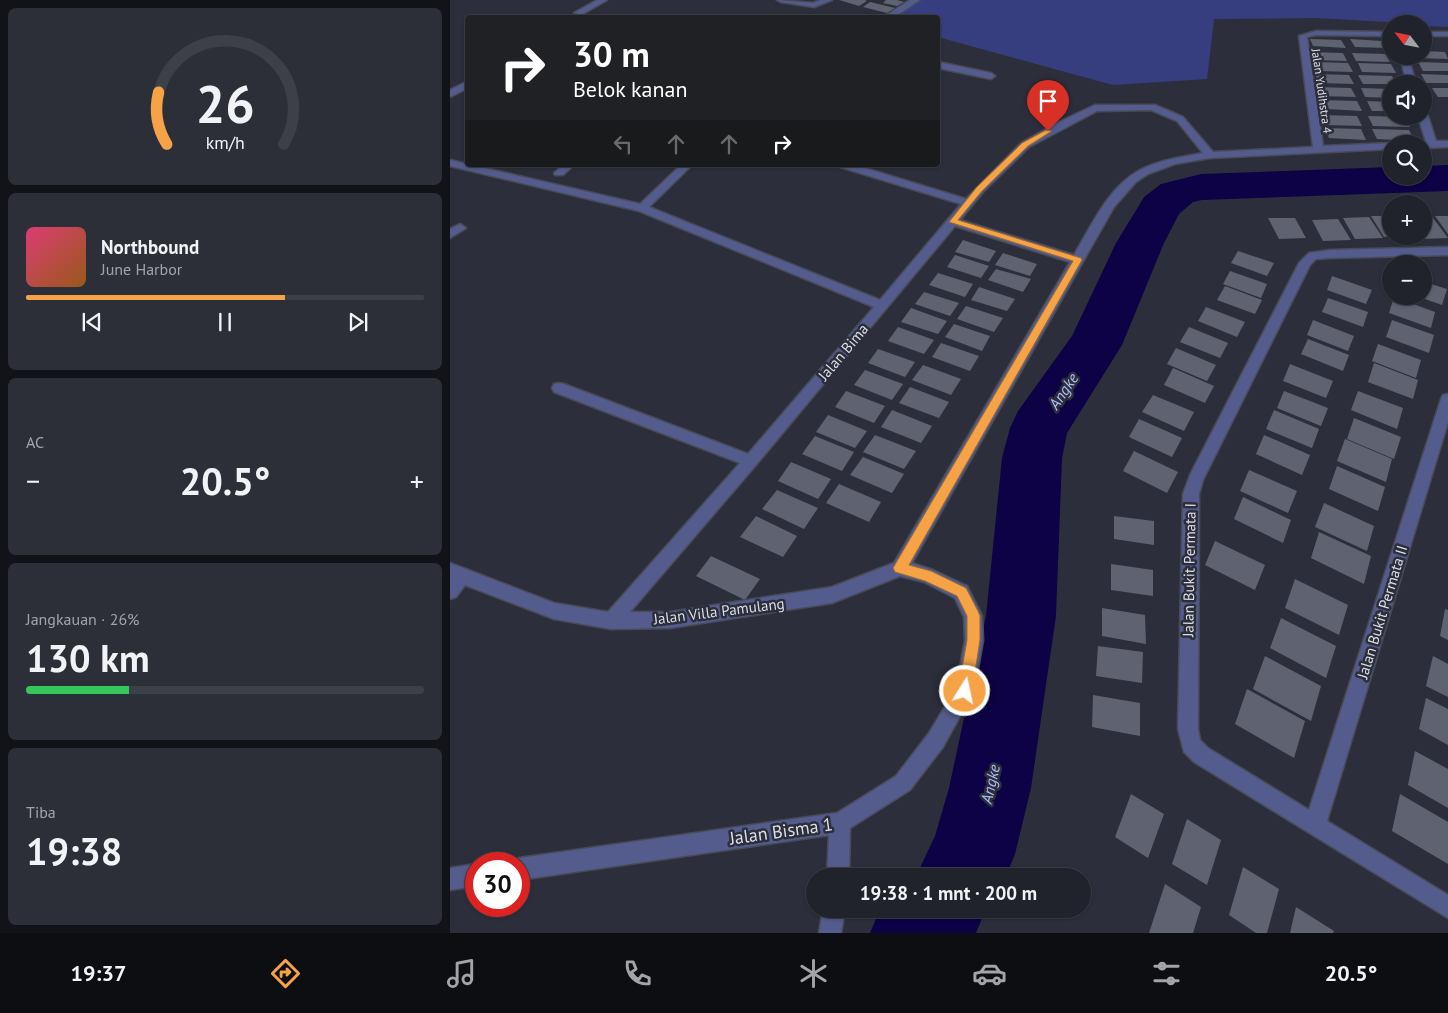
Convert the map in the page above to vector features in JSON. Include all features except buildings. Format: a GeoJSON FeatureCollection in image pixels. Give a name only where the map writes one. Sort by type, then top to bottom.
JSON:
{"type":"FeatureCollection","features":[{"type":"Feature","properties":{"kind":"street"},"geometry":{"type":"LineString","coordinates":[[578,13],[603,0]]}},
{"type":"Feature","properties":{"kind":"street"},"geometry":{"type":"LineString","coordinates":[[781,0],[814,5],[828,0]]}},
{"type":"Feature","properties":{"kind":"street"},"geometry":{"type":"LineString","coordinates":[[891,15],[916,0]]}},
{"type":"Feature","properties":{"kind":"street","name":"Jalan Yudihstra 4"},"geometry":{"type":"LineString","coordinates":[[1318,149],[1303,36],[1316,33],[1382,34]]}},
{"type":"Feature","properties":{"kind":"street"},"geometry":{"type":"LineString","coordinates":[[1432,34],[1448,34]]}},
{"type":"Feature","properties":{"kind":"street"},"geometry":{"type":"LineString","coordinates":[[940,65],[991,76]]}},
{"type":"Feature","properties":{"kind":"street"},"geometry":{"type":"LineString","coordinates":[[450,94],[465,86]]}},
{"type":"Feature","properties":{"kind":"street","name":"Jalan Bima"},"geometry":{"type":"LineString","coordinates":[[611,621],[751,461],[979,190],[1025,145],[1095,108],[1152,107],[1180,119],[1210,155]]}},
{"type":"Feature","properties":{"kind":"street"},"geometry":{"type":"LineString","coordinates":[[1432,145],[1448,144]]}},
{"type":"Feature","properties":{"kind":"street"},"geometry":{"type":"LineString","coordinates":[[900,568],[1109,205],[1132,180],[1158,166],[1210,155],[1382,146]]}},
{"type":"Feature","properties":{"kind":"street"},"geometry":{"type":"LineString","coordinates":[[450,162],[465,166]]}},
{"type":"Feature","properties":{"kind":"street"},"geometry":{"type":"LineString","coordinates":[[471,167],[642,208],[882,305]]}},
{"type":"Feature","properties":{"kind":"street"},"geometry":{"type":"LineString","coordinates":[[559,173],[566,167]]}},
{"type":"Feature","properties":{"kind":"street"},"geometry":{"type":"LineString","coordinates":[[642,208],[685,167]]}},
{"type":"Feature","properties":{"kind":"street"},"geometry":{"type":"LineString","coordinates":[[851,167],[968,203]]}},
{"type":"Feature","properties":{"kind":"street"},"geometry":{"type":"LineString","coordinates":[[953,222],[1078,260]]}},
{"type":"Feature","properties":{"kind":"street","name":"Jalan Bukit Permata I"},"geometry":{"type":"LineString","coordinates":[[1448,252],[1330,254],[1313,256],[1305,263],[1195,480],[1191,494],[1188,729],[1191,744],[1201,755],[1448,907]]}},
{"type":"Feature","properties":{"kind":"street"},"geometry":{"type":"LineString","coordinates":[[559,388],[751,461]]}},
{"type":"Feature","properties":{"kind":"street","name":"Jalan Bukit Permata II"},"geometry":{"type":"LineString","coordinates":[[1315,825],[1448,399]]}},
{"type":"Feature","properties":{"kind":"street","name":"Jalan Villa Pamulang"},"geometry":{"type":"LineString","coordinates":[[456,573],[509,596],[554,611],[611,621],[670,620],[832,595],[900,568]]}},
{"type":"Feature","properties":{"kind":"street","name":"Jalan Bisma 1"},"geometry":{"type":"LineString","coordinates":[[530,867],[840,823],[903,783],[936,740],[965,691],[974,640],[973,616],[961,592],[927,575],[900,568]]}},
{"type":"Feature","properties":{"kind":"street"},"geometry":{"type":"LineString","coordinates":[[450,590],[456,573]]}},
{"type":"Feature","properties":{"kind":"street"},"geometry":{"type":"LineString","coordinates":[[838,868],[840,823]]}},
{"type":"Feature","properties":{"kind":"street"},"geometry":{"type":"LineString","coordinates":[[450,879],[465,877]]}},
{"type":"Feature","properties":{"kind":"street"},"geometry":{"type":"LineString","coordinates":[[830,933],[832,918]]}},
{"type":"Feature","properties":{"kind":"shaded area"},"geometry":{"type":"Polygon","coordinates":[[[913,0],[1448,0],[1448,27],[1432,26],[1432,15],[1382,15],[1382,22],[1317,18],[1214,19],[1207,79],[1113,85],[940,38],[940,15],[890,15],[913,0]]]}},
{"type":"Feature","properties":{"kind":"waterway","name":"Angke"},"geometry":{"type":"LineString","coordinates":[[964,868],[972,854],[990,788],[1021,616],[1032,458],[1039,428],[1095,345],[1140,243],[1160,207],[1177,193],[1201,187],[1448,178]]}},
{"type":"Feature","properties":{"kind":"waterway","name":"Angke"},"geometry":{"type":"LineString","coordinates":[[915,933],[931,918]]}},
{"type":"Feature","properties":{"kind":"route"},"geometry":{"type":"LineString","coordinates":[[965,691],[974,640],[973,616],[961,592],[945,582],[900,568],[1078,260],[953,222],[979,190],[1025,145],[1048,131]]}}]}
